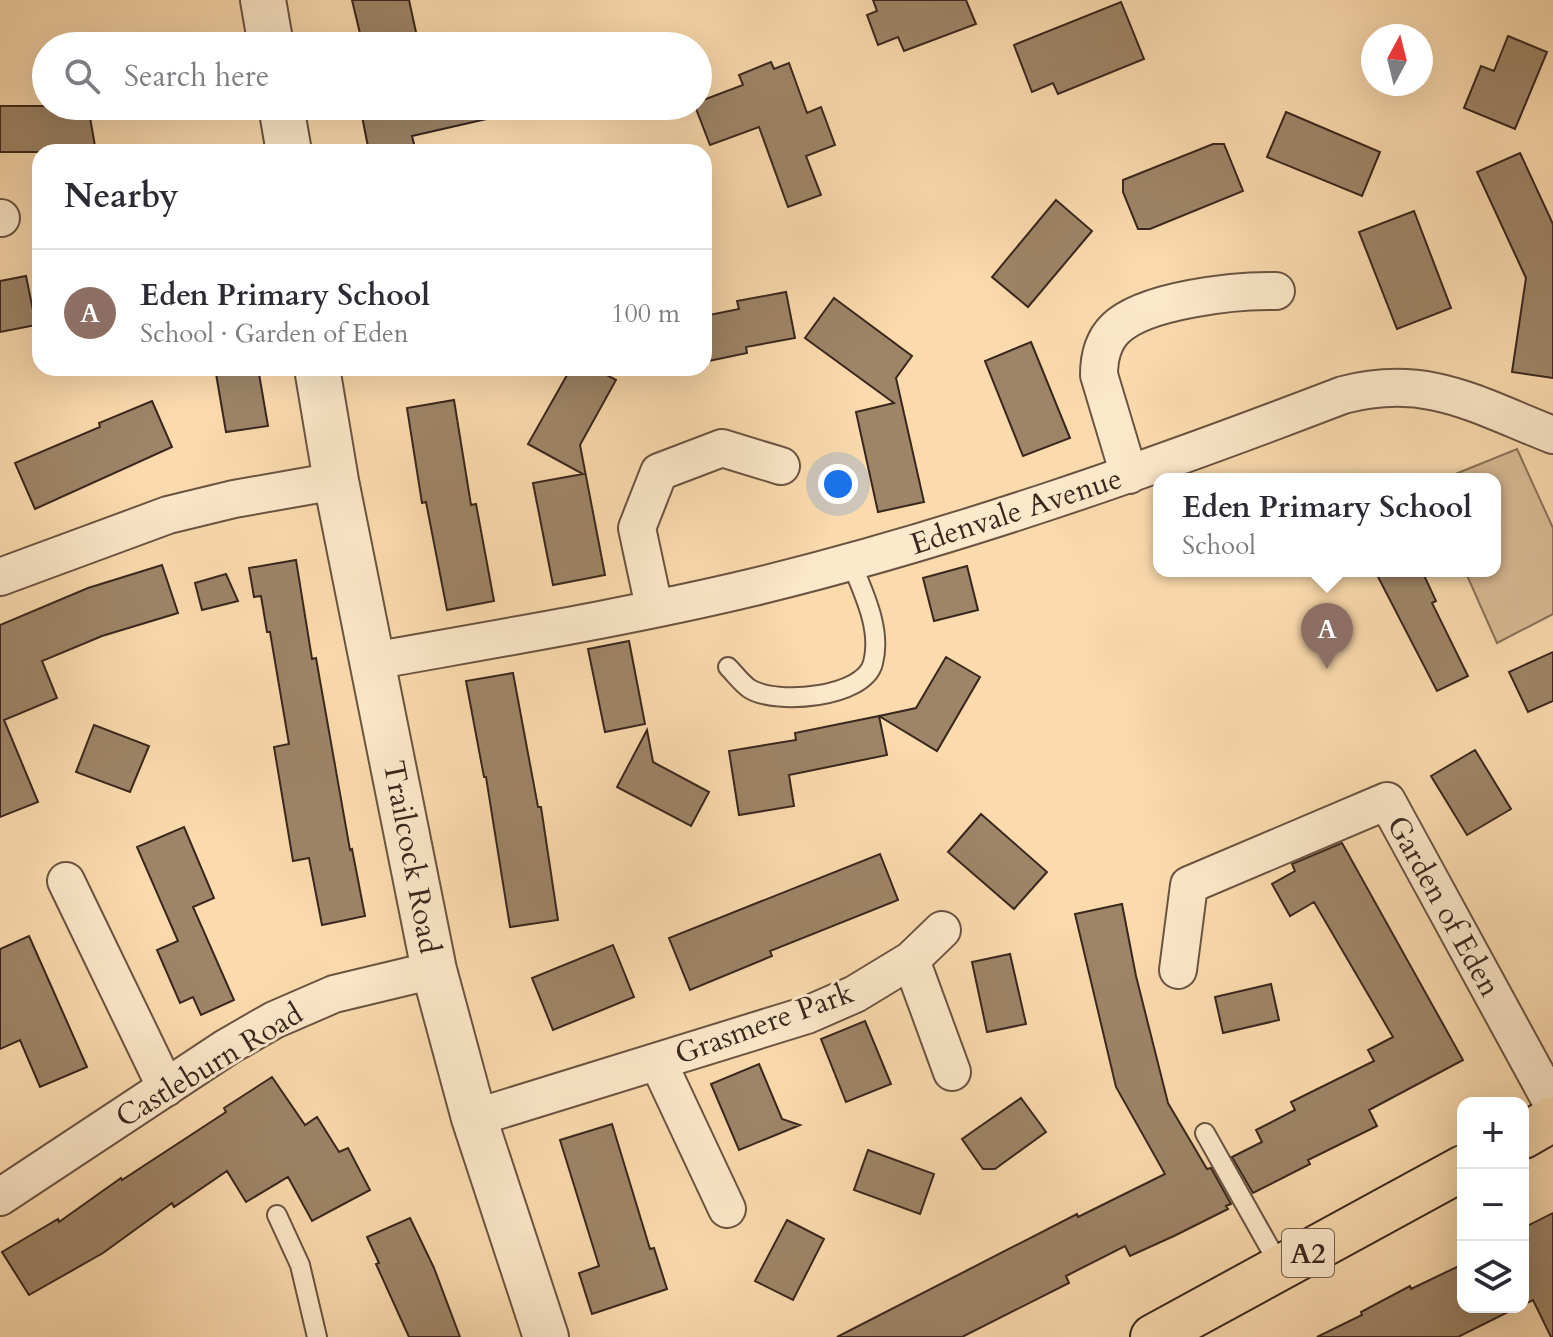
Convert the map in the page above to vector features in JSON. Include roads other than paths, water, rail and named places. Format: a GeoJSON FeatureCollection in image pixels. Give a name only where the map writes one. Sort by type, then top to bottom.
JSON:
{"type":"FeatureCollection","features":[{"type":"Feature","properties":{"kind":"main road"},"geometry":{"type":"LineString","coordinates":[[1529,1133],[1553,1119]]}},
{"type":"Feature","properties":{"kind":"main road","name":"A2"},"geometry":{"type":"LineString","coordinates":[[1153,1337],[1461,1169]]}},
{"type":"Feature","properties":{"kind":"street"},"geometry":{"type":"LineString","coordinates":[[263,0],[269,32]]}},
{"type":"Feature","properties":{"kind":"street"},"geometry":{"type":"LineString","coordinates":[[283,120],[288,144]]}},
{"type":"Feature","properties":{"kind":"street"},"geometry":{"type":"LineString","coordinates":[[1129,475],[1099,375],[1104,342],[1116,328],[1147,311],[1211,295],[1246,290],[1276,291]]}},
{"type":"Feature","properties":{"kind":"street","name":"Trailcock Road"},"geometry":{"type":"LineString","coordinates":[[318,376],[336,481],[434,970],[474,1118],[546,1337]]}},
{"type":"Feature","properties":{"kind":"street","name":"Edenvale Avenue"},"geometry":{"type":"LineString","coordinates":[[373,661],[752,587],[851,562],[1129,475],[1343,395],[1387,386],[1423,387],[1446,393],[1553,435]]}},
{"type":"Feature","properties":{"kind":"street"},"geometry":{"type":"LineString","coordinates":[[654,607],[637,528],[659,472],[722,448],[781,466]]}},
{"type":"Feature","properties":{"kind":"street"},"geometry":{"type":"LineString","coordinates":[[0,577],[168,515],[234,499],[336,481]]}},
{"type":"Feature","properties":{"kind":"street","name":"Garden of Eden"},"geometry":{"type":"LineString","coordinates":[[1178,970],[1189,885],[1387,801],[1553,1105]]}},
{"type":"Feature","properties":{"kind":"street"},"geometry":{"type":"LineString","coordinates":[[66,881],[166,1088]]}},
{"type":"Feature","properties":{"kind":"street","name":"Grasmere Park"},"geometry":{"type":"LineString","coordinates":[[474,1118],[807,1015],[855,994],[911,960],[942,930]]}},
{"type":"Feature","properties":{"kind":"street"},"geometry":{"type":"LineString","coordinates":[[911,960],[952,1072]]}},
{"type":"Feature","properties":{"kind":"street","name":"Castleburn Road"},"geometry":{"type":"LineString","coordinates":[[0,1197],[227,1047],[293,1010],[362,986],[434,970]]}},
{"type":"Feature","properties":{"kind":"street","name":"Grasmere Park"},"geometry":{"type":"LineString","coordinates":[[658,1062],[727,1209]]}},
{"type":"Feature","properties":{"kind":"lane"},"geometry":{"type":"LineString","coordinates":[[728,667],[751,690],[785,697],[823,695],[854,685],[873,666],[875,635],[867,600],[851,562]]}},
{"type":"Feature","properties":{"kind":"lane"},"geometry":{"type":"LineString","coordinates":[[1205,1133],[1281,1268]]}},
{"type":"Feature","properties":{"kind":"lane"},"geometry":{"type":"LineString","coordinates":[[277,1215],[300,1265],[317,1337]]}},
{"type":"Feature","properties":{"kind":"place","name":"Eden Primary School"},"geometry":{"type":"Point","coordinates":[1327,669]}}]}
